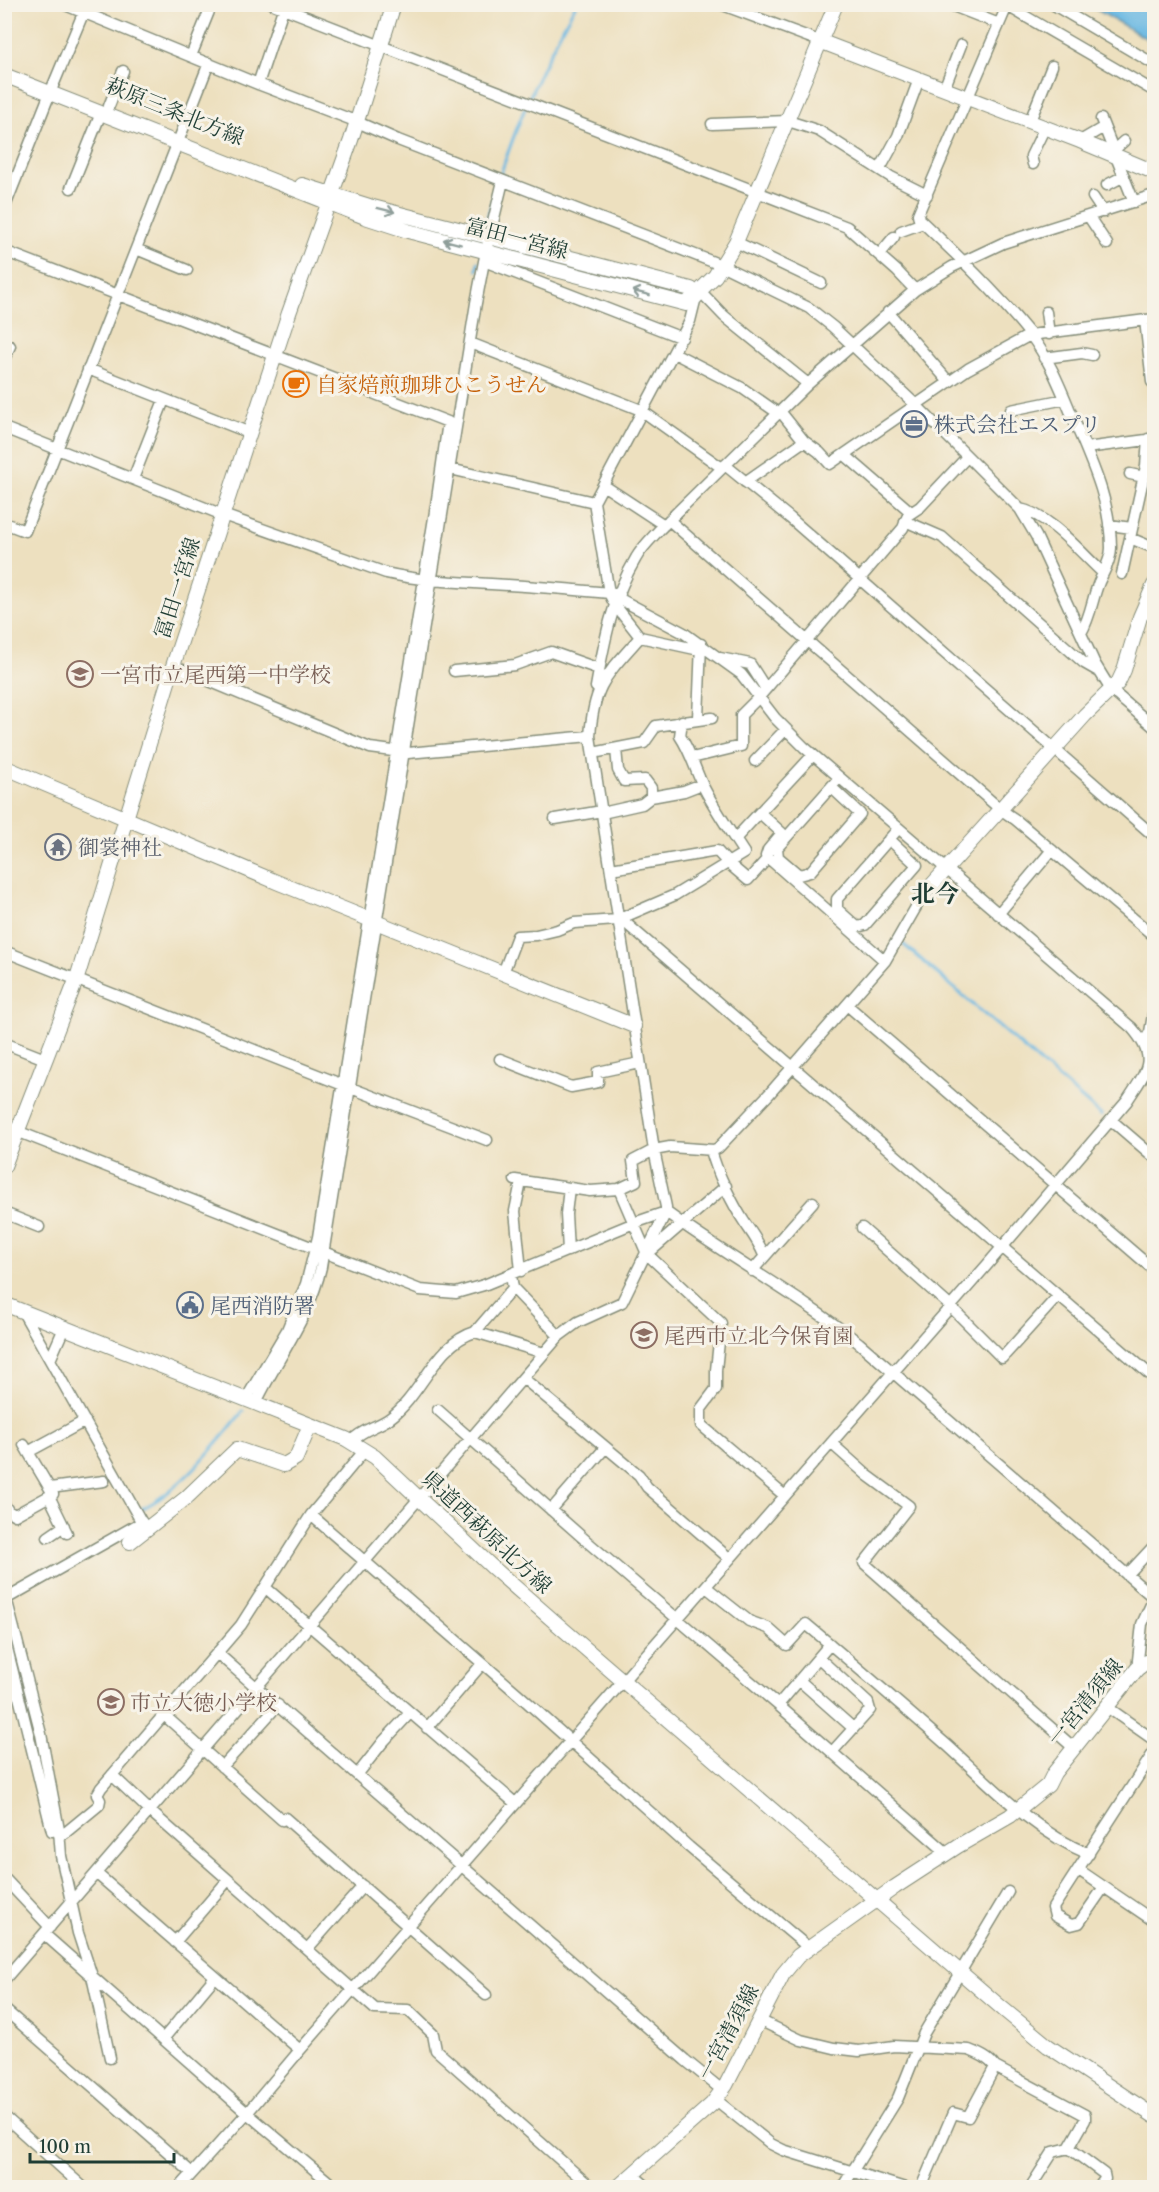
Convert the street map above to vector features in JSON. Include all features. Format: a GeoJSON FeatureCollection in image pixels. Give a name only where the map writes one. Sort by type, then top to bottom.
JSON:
{"type":"FeatureCollection","features":[{"type":"Feature","properties":{"kind":"main road","name":"冨田一宮線"},"geometry":{"type":"LineString","coordinates":[[4,1166],[11,1128],[45,1059],[77,978],[173,666],[394,4]]}},
{"type":"Feature","properties":{"kind":"main road"},"geometry":{"type":"LineString","coordinates":[[698,294],[715,276],[736,242],[822,42],[836,4]]}},
{"type":"Feature","properties":{"kind":"main road"},"geometry":{"type":"LineString","coordinates":[[822,42],[1115,153],[1155,172]]}},
{"type":"Feature","properties":{"kind":"main road","name":"萩原三条北方線"},"geometry":{"type":"LineString","coordinates":[[4,65],[52,89],[329,198]]}},
{"type":"Feature","properties":{"kind":"main road","name":"萩原三条北方線"},"geometry":{"type":"LineString","coordinates":[[4,75],[52,89]]}},
{"type":"Feature","properties":{"kind":"main road","name":"富田一宮線"},"geometry":{"type":"LineString","coordinates":[[329,198],[408,231],[686,304],[698,294]]}},
{"type":"Feature","properties":{"kind":"main road"},"geometry":{"type":"LineString","coordinates":[[923,895],[1085,715],[1118,683],[1143,608],[1154,587]]}},
{"type":"Feature","properties":{"kind":"main road"},"geometry":{"type":"LineString","coordinates":[[4,767],[373,921],[634,1026]]}},
{"type":"Feature","properties":{"kind":"main road","name":"県道西萩原北方線"},"geometry":{"type":"LineString","coordinates":[[4,1304],[251,1401],[365,1450],[491,1566],[876,1900]]}},
{"type":"Feature","properties":{"kind":"main road"},"geometry":{"type":"LineString","coordinates":[[130,1542],[144,1526],[186,1498],[237,1449],[284,1465],[296,1458],[310,1425]]}},
{"type":"Feature","properties":{"kind":"main road","name":"一宮清須線"},"geometry":{"type":"LineString","coordinates":[[617,2187],[688,2126],[719,2094],[783,1974],[798,1956],[947,1853],[1019,1810],[1048,1785],[1074,1748],[1137,1669],[1144,1663],[1155,1659]]}},
{"type":"Feature","properties":{"kind":"main road"},"geometry":{"type":"LineString","coordinates":[[876,1900],[1048,2046],[1155,2116]]}},
{"type":"Feature","properties":{"kind":"street"},"geometry":{"type":"LineString","coordinates":[[63,4],[85,9],[258,84],[720,265],[809,308],[853,345],[916,405],[1020,509],[1036,536],[1081,633],[1111,690],[1155,727]]}},
{"type":"Feature","properties":{"kind":"street"},"geometry":{"type":"LineString","coordinates":[[191,56],[212,4]]}},
{"type":"Feature","properties":{"kind":"street"},"geometry":{"type":"LineString","coordinates":[[720,4],[822,42]]}},
{"type":"Feature","properties":{"kind":"street"},"geometry":{"type":"LineString","coordinates":[[948,4],[999,24]]}},
{"type":"Feature","properties":{"kind":"street"},"geometry":{"type":"LineString","coordinates":[[1052,4],[1155,64]]}},
{"type":"Feature","properties":{"kind":"street"},"geometry":{"type":"LineString","coordinates":[[1081,633],[1090,615],[1096,591],[1110,556],[1106,506],[1086,448],[1065,399],[1030,335],[964,262],[919,219],[918,214],[969,98],[1005,5],[1155,91]]}},
{"type":"Feature","properties":{"kind":"street"},"geometry":{"type":"LineString","coordinates":[[258,84],[278,7],[847,227],[915,290]]}},
{"type":"Feature","properties":{"kind":"street"},"geometry":{"type":"LineString","coordinates":[[4,208],[85,9]]}},
{"type":"Feature","properties":{"kind":"street"},"geometry":{"type":"LineString","coordinates":[[944,89],[961,45]]}},
{"type":"Feature","properties":{"kind":"street"},"geometry":{"type":"LineString","coordinates":[[4,523],[25,531],[209,63]]}},
{"type":"Feature","properties":{"kind":"street"},"geometry":{"type":"LineString","coordinates":[[1030,121],[1052,66]]}},
{"type":"Feature","properties":{"kind":"street"},"geometry":{"type":"LineString","coordinates":[[71,189],[123,71]]}},
{"type":"Feature","properties":{"kind":"street"},"geometry":{"type":"LineString","coordinates":[[880,169],[898,136],[919,80]]}},
{"type":"Feature","properties":{"kind":"street"},"geometry":{"type":"LineString","coordinates":[[712,124],[788,121],[819,131],[927,195]]}},
{"type":"Feature","properties":{"kind":"street"},"geometry":{"type":"LineString","coordinates":[[1080,141],[1103,123],[1134,202]]}},
{"type":"Feature","properties":{"kind":"street"},"geometry":{"type":"LineString","coordinates":[[1033,164],[1031,156],[1045,127]]}},
{"type":"Feature","properties":{"kind":"street"},"geometry":{"type":"LineString","coordinates":[[1115,153],[1124,141]]}},
{"type":"Feature","properties":{"kind":"street"},"geometry":{"type":"LineString","coordinates":[[1107,185],[1124,176]]}},
{"type":"Feature","properties":{"kind":"street"},"geometry":{"type":"LineString","coordinates":[[428,579],[450,469],[500,179]]}},
{"type":"Feature","properties":{"kind":"street"},"geometry":{"type":"LineString","coordinates":[[4,1980],[559,1336],[578,1322],[622,1302],[666,1212],[634,1026],[590,736],[592,710],[608,624],[616,598],[635,559],[666,522],[808,384],[915,290],[1003,243],[1155,195]]}},
{"type":"Feature","properties":{"kind":"street"},"geometry":{"type":"LineString","coordinates":[[1093,196],[1103,212]]}},
{"type":"Feature","properties":{"kind":"street"},"geometry":{"type":"LineString","coordinates":[[1089,217],[1107,244]]}},
{"type":"Feature","properties":{"kind":"street"},"geometry":{"type":"LineString","coordinates":[[879,255],[898,234],[923,223]]}},
{"type":"Feature","properties":{"kind":"street"},"geometry":{"type":"LineString","coordinates":[[946,245],[956,236]]}},
{"type":"Feature","properties":{"kind":"street"},"geometry":{"type":"LineString","coordinates":[[736,242],[821,282]]}},
{"type":"Feature","properties":{"kind":"street"},"geometry":{"type":"LineString","coordinates":[[135,249],[187,270]]}},
{"type":"Feature","properties":{"kind":"street"},"geometry":{"type":"LineString","coordinates":[[486,250],[682,338]]}},
{"type":"Feature","properties":{"kind":"street"},"geometry":{"type":"LineString","coordinates":[[4,251],[448,422],[428,579],[319,1250],[317,1282],[289,1345],[251,1401]]}},
{"type":"Feature","properties":{"kind":"street"},"geometry":{"type":"LineString","coordinates":[[701,644],[695,649],[640,636],[616,598],[594,502],[641,410],[682,338],[698,294],[808,384]]}},
{"type":"Feature","properties":{"kind":"street"},"geometry":{"type":"LineString","coordinates":[[888,312],[949,382]]}},
{"type":"Feature","properties":{"kind":"street"},"geometry":{"type":"LineString","coordinates":[[1046,312],[1049,334]]}},
{"type":"Feature","properties":{"kind":"street"},"geometry":{"type":"LineString","coordinates":[[674,353],[742,388],[779,412],[804,441],[830,464],[949,382],[1030,335],[1150,320],[1152,382]]}},
{"type":"Feature","properties":{"kind":"street"},"geometry":{"type":"LineString","coordinates":[[470,343],[641,410],[745,482],[1155,836]]}},
{"type":"Feature","properties":{"kind":"street"},"geometry":{"type":"LineString","coordinates":[[4,359],[10,346]]}},
{"type":"Feature","properties":{"kind":"street"},"geometry":{"type":"LineString","coordinates":[[1044,358],[1082,353],[1092,355]]}},
{"type":"Feature","properties":{"kind":"street"},"geometry":{"type":"LineString","coordinates":[[88,369],[250,433]]}},
{"type":"Feature","properties":{"kind":"street"},"geometry":{"type":"LineString","coordinates":[[1011,410],[1065,399]]}},
{"type":"Feature","properties":{"kind":"street"},"geometry":{"type":"LineString","coordinates":[[133,479],[164,400]]}},
{"type":"Feature","properties":{"kind":"street"},"geometry":{"type":"LineString","coordinates":[[4,428],[223,515],[379,571],[400,577],[616,598],[684,633],[741,674],[763,693],[786,729],[813,755],[1111,1009],[1144,1042],[1148,1051],[1148,1061],[1144,1071],[1127,1101],[1111,1120],[247,2113],[179,2187]]}},
{"type":"Feature","properties":{"kind":"street"},"geometry":{"type":"LineString","coordinates":[[1086,448],[1151,439],[1122,574]]}},
{"type":"Feature","properties":{"kind":"street"},"geometry":{"type":"LineString","coordinates":[[745,482],[804,441]]}},
{"type":"Feature","properties":{"kind":"street"},"geometry":{"type":"LineString","coordinates":[[845,454],[908,517],[942,537],[1084,663],[1100,672]]}},
{"type":"Feature","properties":{"kind":"street"},"geometry":{"type":"LineString","coordinates":[[692,758],[741,746],[741,715],[763,693],[860,579],[903,528],[908,517],[967,457]]}},
{"type":"Feature","properties":{"kind":"street"},"geometry":{"type":"LineString","coordinates":[[450,469],[594,502]]}},
{"type":"Feature","properties":{"kind":"street"},"geometry":{"type":"LineString","coordinates":[[1130,474],[1144,477]]}},
{"type":"Feature","properties":{"kind":"street"},"geometry":{"type":"LineString","coordinates":[[603,485],[666,522],[807,640],[1000,809],[1155,936]]}},
{"type":"Feature","properties":{"kind":"street"},"geometry":{"type":"LineString","coordinates":[[1020,509],[1034,513],[1049,524],[1103,573]]}},
{"type":"Feature","properties":{"kind":"street"},"geometry":{"type":"LineString","coordinates":[[1109,525],[1131,533],[1155,548]]}},
{"type":"Feature","properties":{"kind":"street"},"geometry":{"type":"LineString","coordinates":[[1143,608],[1155,618]]}},
{"type":"Feature","properties":{"kind":"street"},"geometry":{"type":"LineString","coordinates":[[592,710],[598,689],[608,672],[640,636]]}},
{"type":"Feature","properties":{"kind":"street"},"geometry":{"type":"LineString","coordinates":[[698,718],[701,644]]}},
{"type":"Feature","properties":{"kind":"street"},"geometry":{"type":"LineString","coordinates":[[454,671],[515,664],[552,652],[599,669]]}},
{"type":"Feature","properties":{"kind":"street"},"geometry":{"type":"LineString","coordinates":[[173,666],[370,748],[400,752],[590,736]]}},
{"type":"Feature","properties":{"kind":"street"},"geometry":{"type":"LineString","coordinates":[[593,753],[644,744],[656,726],[698,718],[712,718]]}},
{"type":"Feature","properties":{"kind":"street"},"geometry":{"type":"LineString","coordinates":[[502,973],[517,936],[536,935],[574,924],[619,919],[675,895],[744,853],[720,818],[702,784],[690,751],[680,736],[682,722]]}},
{"type":"Feature","properties":{"kind":"street"},"geometry":{"type":"LineString","coordinates":[[755,761],[786,729]]}},
{"type":"Feature","properties":{"kind":"street"},"geometry":{"type":"LineString","coordinates":[[616,749],[618,770],[624,780],[645,780],[651,788],[651,797]]}},
{"type":"Feature","properties":{"kind":"street"},"geometry":{"type":"LineString","coordinates":[[735,839],[813,755]]}},
{"type":"Feature","properties":{"kind":"street"},"geometry":{"type":"LineString","coordinates":[[831,787],[860,814],[810,872],[799,875],[778,857],[777,848],[831,787],[839,778]]}},
{"type":"Feature","properties":{"kind":"street"},"geometry":{"type":"LineString","coordinates":[[555,819],[642,804],[651,797],[684,791],[702,784]]}},
{"type":"Feature","properties":{"kind":"street"},"geometry":{"type":"LineString","coordinates":[[760,813],[782,833],[766,856],[885,961]]}},
{"type":"Feature","properties":{"kind":"street"},"geometry":{"type":"LineString","coordinates":[[890,839],[917,865],[865,925],[857,927],[837,909],[837,899],[898,829]]}},
{"type":"Feature","properties":{"kind":"street"},"geometry":{"type":"LineString","coordinates":[[998,914],[1052,850]]}},
{"type":"Feature","properties":{"kind":"street"},"geometry":{"type":"LineString","coordinates":[[611,869],[717,851],[748,880],[768,858]]}},
{"type":"Feature","properties":{"kind":"street"},"geometry":{"type":"LineString","coordinates":[[475,1332],[513,1288],[516,1273],[515,1211],[518,1181],[590,1191],[620,1189],[636,1181],[633,1161],[654,1150],[670,1147],[711,1150],[718,1148],[885,961],[923,895]]}},
{"type":"Feature","properties":{"kind":"street"},"geometry":{"type":"LineString","coordinates":[[619,919],[1155,1378]]}},
{"type":"Feature","properties":{"kind":"street"},"geometry":{"type":"LineString","coordinates":[[4,951],[487,1140]]}},
{"type":"Feature","properties":{"kind":"street"},"geometry":{"type":"LineString","coordinates":[[847,1005],[1155,1270]]}},
{"type":"Feature","properties":{"kind":"street"},"geometry":{"type":"LineString","coordinates":[[1144,1042],[1150,1032],[1155,1009]]}},
{"type":"Feature","properties":{"kind":"street"},"geometry":{"type":"LineString","coordinates":[[4,1043],[45,1059]]}},
{"type":"Feature","properties":{"kind":"street"},"geometry":{"type":"LineString","coordinates":[[500,1059],[571,1087],[598,1082],[598,1072],[640,1063]]}},
{"type":"Feature","properties":{"kind":"street"},"geometry":{"type":"LineString","coordinates":[[1111,1120],[1155,1158]]}},
{"type":"Feature","properties":{"kind":"street"},"geometry":{"type":"LineString","coordinates":[[11,1128],[420,1290],[438,1293],[456,1293],[516,1273],[634,1223],[666,1212]]}},
{"type":"Feature","properties":{"kind":"street"},"geometry":{"type":"LineString","coordinates":[[711,1150],[714,1162],[726,1186],[745,1223],[756,1236],[764,1255]]}},
{"type":"Feature","properties":{"kind":"street"},"geometry":{"type":"LineString","coordinates":[[647,1254],[726,1186]]}},
{"type":"Feature","properties":{"kind":"street"},"geometry":{"type":"LineString","coordinates":[[568,1251],[566,1214],[569,1188]]}},
{"type":"Feature","properties":{"kind":"street"},"geometry":{"type":"LineString","coordinates":[[620,1189],[647,1254],[722,1323],[716,1389],[701,1409],[701,1425],[785,1496]]}},
{"type":"Feature","properties":{"kind":"street"},"geometry":{"type":"LineString","coordinates":[[752,1271],[813,1202]]}},
{"type":"Feature","properties":{"kind":"street"},"geometry":{"type":"LineString","coordinates":[[666,1212],[836,1325],[1154,1598],[1142,1624],[1137,1669]]}},
{"type":"Feature","properties":{"kind":"street"},"geometry":{"type":"LineString","coordinates":[[4,1213],[39,1227]]}},
{"type":"Feature","properties":{"kind":"street"},"geometry":{"type":"LineString","coordinates":[[862,1228],[950,1306],[1002,1358],[1058,1296]]}},
{"type":"Feature","properties":{"kind":"street"},"geometry":{"type":"LineString","coordinates":[[513,1288],[559,1336]]}},
{"type":"Feature","properties":{"kind":"street"},"geometry":{"type":"LineString","coordinates":[[23,1312],[144,1526],[5,1596],[41,1734],[70,1905]]}},
{"type":"Feature","properties":{"kind":"street"},"geometry":{"type":"LineString","coordinates":[[50,1360],[64,1328]]}},
{"type":"Feature","properties":{"kind":"street"},"geometry":{"type":"LineString","coordinates":[[350,1442],[360,1432],[389,1418],[401,1407],[449,1347],[468,1334],[475,1332],[544,1353]]}},
{"type":"Feature","properties":{"kind":"street"},"geometry":{"type":"LineString","coordinates":[[523,1378],[639,1475],[647,1487],[730,1559]]}},
{"type":"Feature","properties":{"kind":"street"},"geometry":{"type":"LineString","coordinates":[[438,1410],[947,1853]]}},
{"type":"Feature","properties":{"kind":"street"},"geometry":{"type":"LineString","coordinates":[[48,1537],[65,1530],[49,1492],[26,1448],[85,1420]]}},
{"type":"Feature","properties":{"kind":"street"},"geometry":{"type":"LineString","coordinates":[[831,1443],[867,1475],[909,1506],[864,1563],[1074,1748]]}},
{"type":"Feature","properties":{"kind":"street"},"geometry":{"type":"LineString","coordinates":[[551,1510],[605,1448]]}},
{"type":"Feature","properties":{"kind":"street"},"geometry":{"type":"LineString","coordinates":[[59,1834],[65,1833],[99,1805],[100,1800],[97,1795],[241,1625],[311,1515],[365,1450]]}},
{"type":"Feature","properties":{"kind":"street"},"geometry":{"type":"LineString","coordinates":[[4,1504],[8,1511],[15,1515],[49,1492],[105,1481]]}},
{"type":"Feature","properties":{"kind":"street"},"geometry":{"type":"LineString","coordinates":[[311,1515],[569,1742],[809,1948]]}},
{"type":"Feature","properties":{"kind":"street"},"geometry":{"type":"LineString","coordinates":[[1127,1575],[1155,1546]]}},
{"type":"Feature","properties":{"kind":"street"},"geometry":{"type":"LineString","coordinates":[[706,1587],[749,1621],[768,1628],[786,1645],[806,1624],[1019,1810],[1060,1839],[1089,1854]]}},
{"type":"Feature","properties":{"kind":"street"},"geometry":{"type":"LineString","coordinates":[[266,1588],[515,1803]]}},
{"type":"Feature","properties":{"kind":"street"},"geometry":{"type":"LineString","coordinates":[[4,1636],[70,1905],[92,1976],[110,2058]]}},
{"type":"Feature","properties":{"kind":"street"},"geometry":{"type":"LineString","coordinates":[[778,1704],[830,1644]]}},
{"type":"Feature","properties":{"kind":"street"},"geometry":{"type":"LineString","coordinates":[[217,1653],[685,2060],[771,2144],[783,2150],[905,2187]]}},
{"type":"Feature","properties":{"kind":"street"},"geometry":{"type":"LineString","coordinates":[[819,1659],[868,1703],[870,1710],[832,1752]]}},
{"type":"Feature","properties":{"kind":"street"},"geometry":{"type":"LineString","coordinates":[[427,1728],[482,1664]]}},
{"type":"Feature","properties":{"kind":"street"},"geometry":{"type":"LineString","coordinates":[[800,1681],[853,1728]]}},
{"type":"Feature","properties":{"kind":"street"},"geometry":{"type":"LineString","coordinates":[[222,1767],[278,1705]]}},
{"type":"Feature","properties":{"kind":"street"},"geometry":{"type":"LineString","coordinates":[[1107,1707],[1155,1740]]}},
{"type":"Feature","properties":{"kind":"street"},"geometry":{"type":"LineString","coordinates":[[357,1775],[410,1713]]}},
{"type":"Feature","properties":{"kind":"street"},"geometry":{"type":"LineString","coordinates":[[164,1715],[282,1820],[285,1818],[486,1995]]}},
{"type":"Feature","properties":{"kind":"street"},"geometry":{"type":"LineString","coordinates":[[1104,1887],[1079,1923],[1071,1926],[1055,1916],[1053,1908],[1155,1752]]}},
{"type":"Feature","properties":{"kind":"street"},"geometry":{"type":"LineString","coordinates":[[112,1775],[375,2008],[408,2010],[433,2034],[436,2050],[592,2187]]}},
{"type":"Feature","properties":{"kind":"street"},"geometry":{"type":"LineString","coordinates":[[1079,1870],[1155,1921]]}},
{"type":"Feature","properties":{"kind":"street"},"geometry":{"type":"LineString","coordinates":[[97,1874],[300,2050]]}},
{"type":"Feature","properties":{"kind":"street"},"geometry":{"type":"LineString","coordinates":[[175,1942],[228,1880]]}},
{"type":"Feature","properties":{"kind":"street"},"geometry":{"type":"LineString","coordinates":[[7,1882],[47,1930],[92,1976],[247,2113],[336,2187]]}},
{"type":"Feature","properties":{"kind":"street"},"geometry":{"type":"LineString","coordinates":[[308,1948],[363,1886]]}},
{"type":"Feature","properties":{"kind":"street"},"geometry":{"type":"LineString","coordinates":[[842,2187],[898,2097],[917,2048],[959,1972],[1008,1892]]}},
{"type":"Feature","properties":{"kind":"street"},"geometry":{"type":"LineString","coordinates":[[163,2039],[215,1977]]}},
{"type":"Feature","properties":{"kind":"street"},"geometry":{"type":"LineString","coordinates":[[4,2009],[192,2173]]}},
{"type":"Feature","properties":{"kind":"street"},"geometry":{"type":"LineString","coordinates":[[759,2020],[801,2040],[834,2048],[859,2051],[894,2046],[969,2050],[990,2060],[995,2067],[1085,2115],[1085,2120],[1069,2148],[1053,2152],[1030,2187]]}},
{"type":"Feature","properties":{"kind":"street"},"geometry":{"type":"LineString","coordinates":[[921,2187],[953,2113],[968,2117],[995,2067]]}},
{"type":"Feature","properties":{"kind":"street"},"geometry":{"type":"LineString","coordinates":[[4,2116],[84,2187]]}},
{"type":"Feature","properties":{"kind":"street"},"geometry":{"type":"LineString","coordinates":[[1069,2148],[1104,2174],[1105,2179],[1098,2187]]}},
{"type":"Feature","properties":{"kind":"street"},"geometry":{"type":"LineString","coordinates":[[632,2174],[648,2187]]}},
{"type":"Feature","properties":{"kind":"water"},"geometry":{"type":"Polygon","coordinates":[[[1088,5],[1154,5],[1154,43],[1088,5]]]}},
{"type":"Feature","properties":{"kind":"waterway"},"geometry":{"type":"LineString","coordinates":[[486,222],[503,165],[524,110],[548,56],[576,4]]}},
{"type":"Feature","properties":{"kind":"waterway"},"geometry":{"type":"LineString","coordinates":[[477,270],[478,262]]}},
{"type":"Feature","properties":{"kind":"waterway"},"geometry":{"type":"LineString","coordinates":[[903,944],[1102,1116]]}},
{"type":"Feature","properties":{"kind":"waterway"},"geometry":{"type":"LineString","coordinates":[[141,1509],[156,1501],[184,1479],[210,1452],[243,1411]]}},
{"type":"Feature","properties":{"kind":"place","name":"自家焙煎珈琲ひこうせん"},"geometry":{"type":"Point","coordinates":[296,384]}},
{"type":"Feature","properties":{"kind":"place","name":"株式会社エスプリ"},"geometry":{"type":"Point","coordinates":[914,424]}},
{"type":"Feature","properties":{"kind":"place","name":"一宮市立尾西第一中学校"},"geometry":{"type":"Point","coordinates":[80,674]}},
{"type":"Feature","properties":{"kind":"place","name":"御裳神社"},"geometry":{"type":"Point","coordinates":[58,847]}},
{"type":"Feature","properties":{"kind":"place","name":"尾西消防署"},"geometry":{"type":"Point","coordinates":[190,1305]}},
{"type":"Feature","properties":{"kind":"place","name":"尾西市立北今保育園"},"geometry":{"type":"Point","coordinates":[644,1335]}},
{"type":"Feature","properties":{"kind":"place","name":"市立大徳小学校"},"geometry":{"type":"Point","coordinates":[111,1702]}},
{"type":"Feature","properties":{"kind":"district","name":"北今"},"geometry":{"type":"Point","coordinates":[935,893]}}]}
